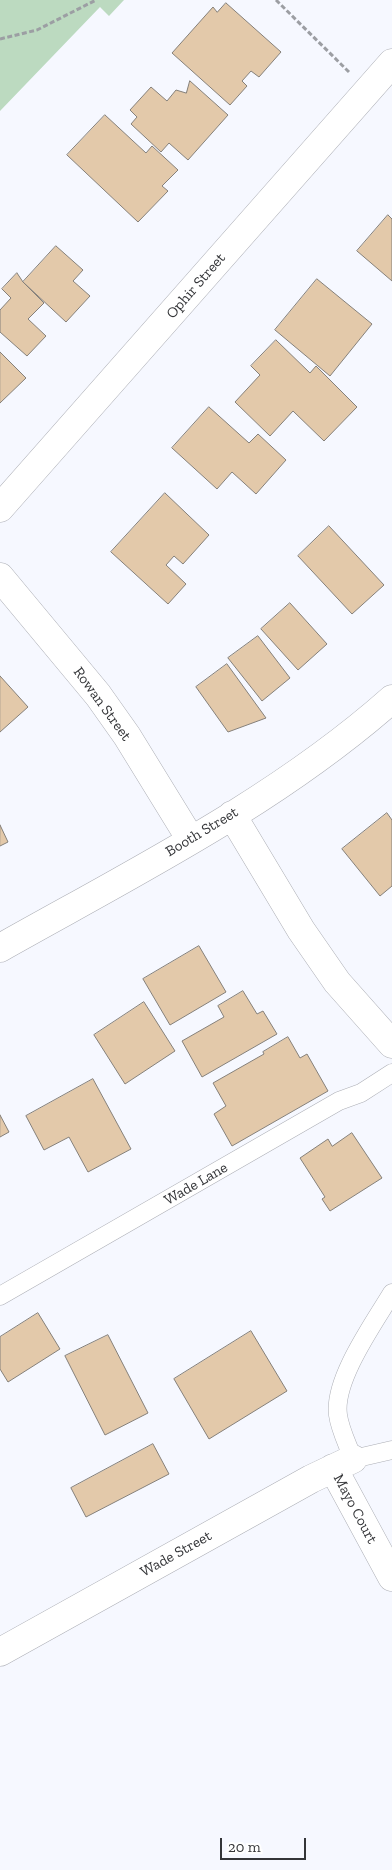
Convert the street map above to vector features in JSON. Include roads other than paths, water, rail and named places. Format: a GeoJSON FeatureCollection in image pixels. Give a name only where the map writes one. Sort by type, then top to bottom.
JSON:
{"type":"FeatureCollection","features":[{"type":"Feature","properties":{"kind":"street","name":"Ophir Street"},"geometry":{"type":"LineString","coordinates":[[0,508],[392,63]]}},
{"type":"Feature","properties":{"kind":"street","name":"Rowan Street"},"geometry":{"type":"LineString","coordinates":[[0,577],[98,695],[191,840]]}},
{"type":"Feature","properties":{"kind":"street","name":"Booth Street"},"geometry":{"type":"LineString","coordinates":[[0,948],[232,815],[327,752],[392,699]]}},
{"type":"Feature","properties":{"kind":"street"},"geometry":{"type":"LineString","coordinates":[[232,815],[301,930],[337,982],[392,1044]]}},
{"type":"Feature","properties":{"kind":"street","name":"Mayo Court"},"geometry":{"type":"LineString","coordinates":[[343,1464],[392,1577]]}},
{"type":"Feature","properties":{"kind":"street","name":"Wade Street"},"geometry":{"type":"LineString","coordinates":[[0,1652],[343,1464]]}},
{"type":"Feature","properties":{"kind":"lane","name":"Wade Lane"},"geometry":{"type":"LineString","coordinates":[[0,1296],[339,1101],[361,1093],[392,1073]]}},
{"type":"Feature","properties":{"kind":"lane"},"geometry":{"type":"LineString","coordinates":[[343,1464],[338,1400],[355,1354],[392,1293]]}},
{"type":"Feature","properties":{"kind":"lane","name":"Wade Street"},"geometry":{"type":"LineString","coordinates":[[343,1464],[392,1450]]}}]}
